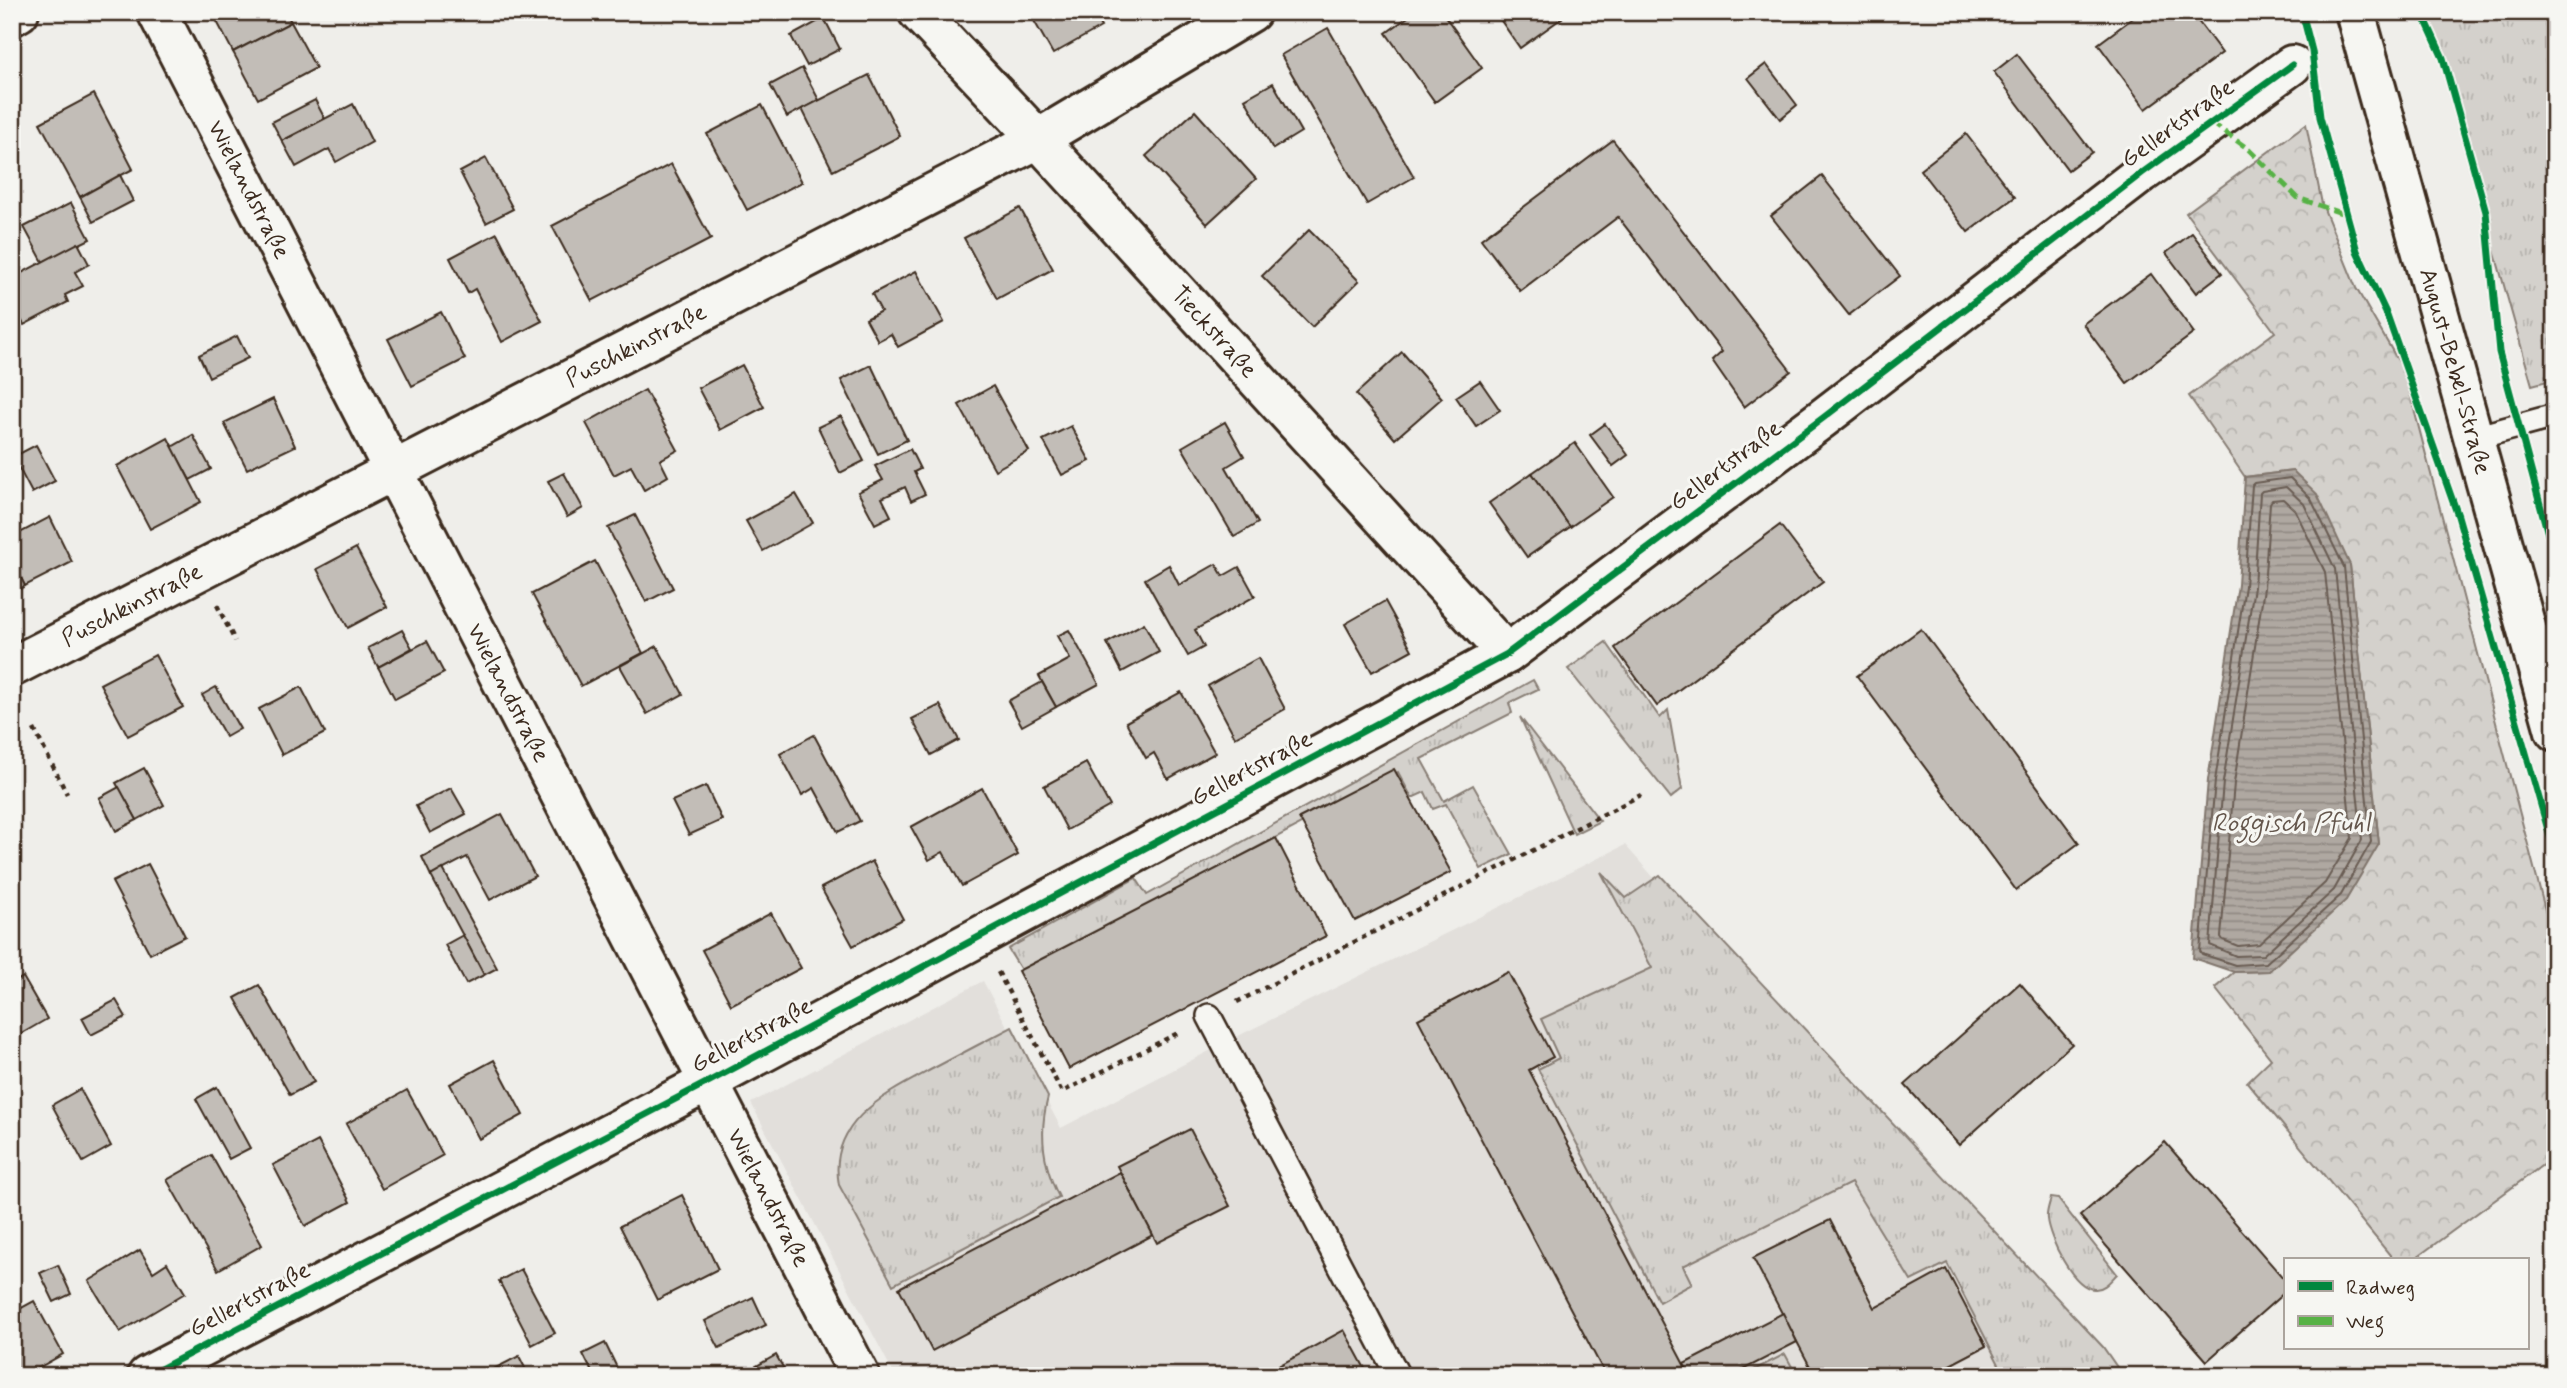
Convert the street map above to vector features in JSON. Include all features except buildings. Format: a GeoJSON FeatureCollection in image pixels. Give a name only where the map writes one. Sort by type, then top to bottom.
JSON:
{"type":"FeatureCollection","features":[{"type":"Feature","properties":{"kind":"street"},"geometry":{"type":"LineString","coordinates":[[12,16],[19,12]]}},
{"type":"Feature","properties":{"kind":"street","name":"Wielandstraße"},"geometry":{"type":"LineString","coordinates":[[156,12],[860,1376]]}},
{"type":"Feature","properties":{"kind":"street","name":"Tieckstraße"},"geometry":{"type":"LineString","coordinates":[[918,12],[1038,139],[1507,654]]}},
{"type":"Feature","properties":{"kind":"street","name":"Puschkinstraße"},"geometry":{"type":"LineString","coordinates":[[12,667],[1038,139],[1251,12]]}},
{"type":"Feature","properties":{"kind":"street","name":"August-Bebel-Straße"},"geometry":{"type":"LineString","coordinates":[[2355,12],[2555,731]]}},
{"type":"Feature","properties":{"kind":"street","name":"Gellertstraße"},"geometry":{"type":"LineString","coordinates":[[147,1376],[708,1082],[1507,654],[1823,418],[2142,173],[2292,65]]}},
{"type":"Feature","properties":{"kind":"lane"},"geometry":{"type":"LineString","coordinates":[[2474,438],[2555,416]]}},
{"type":"Feature","properties":{"kind":"lane"},"geometry":{"type":"LineString","coordinates":[[1209,1016],[1398,1376]]}},
{"type":"Feature","properties":{"kind":"path"},"geometry":{"type":"LineString","coordinates":[[34,729],[67,794]]}},
{"type":"Feature","properties":{"kind":"path"},"geometry":{"type":"LineString","coordinates":[[979,937],[1062,1092],[1641,795]]}},
{"type":"Feature","properties":{"kind":"shaded area"},"geometry":{"type":"Polygon","coordinates":[[[1625,845],[2096,1376],[895,1376],[751,1103],[983,981],[1061,1128],[1244,1033],[1625,845]]]}},
{"type":"Feature","properties":{"kind":"green space"},"geometry":{"type":"Polygon","coordinates":[[[2427,12],[2555,12],[2555,379],[2532,385],[2427,12]]]}},
{"type":"Feature","properties":{"kind":"green space"},"geometry":{"type":"Polygon","coordinates":[[[2306,124],[2322,204],[2356,288],[2404,371],[2555,948],[2555,1156],[2416,1258],[2392,1258],[2247,1082],[2271,1059],[2215,988],[2234,972],[2269,971],[2297,944],[2379,844],[2350,565],[2293,471],[2245,477],[2189,396],[2275,332],[2186,213],[2306,124]]]}},
{"type":"Feature","properties":{"kind":"green space"},"geometry":{"type":"Polygon","coordinates":[[[1606,642],[1660,718],[1668,710],[1682,789],[1671,798],[1568,669],[1606,642]]]}},
{"type":"Feature","properties":{"kind":"green space"},"geometry":{"type":"Polygon","coordinates":[[[1533,680],[1538,689],[1509,703],[1512,713],[1421,759],[1444,801],[1473,785],[1512,854],[1481,869],[1446,804],[1433,809],[1425,792],[1412,798],[1398,772],[1023,973],[1008,949],[1136,878],[1147,895],[1533,680]]]}},
{"type":"Feature","properties":{"kind":"green space"},"geometry":{"type":"Polygon","coordinates":[[[1520,717],[1600,821],[1574,834],[1520,717]]]}},
{"type":"Feature","properties":{"kind":"green space"},"geometry":{"type":"Polygon","coordinates":[[[1601,872],[1626,898],[1660,875],[2103,1347],[2123,1376],[2005,1376],[1947,1263],[1911,1281],[1851,1183],[1683,1266],[1692,1284],[1659,1302],[1538,1069],[1559,1058],[1541,1019],[1652,968],[1601,872]]]}},
{"type":"Feature","properties":{"kind":"green space"},"geometry":{"type":"Polygon","coordinates":[[[1012,1027],[1048,1097],[1044,1147],[1049,1172],[1059,1197],[893,1285],[839,1185],[838,1162],[842,1143],[865,1111],[881,1099],[1012,1027]]]}},
{"type":"Feature","properties":{"kind":"green space"},"geometry":{"type":"Polygon","coordinates":[[[2051,1198],[2058,1199],[2117,1274],[2104,1286],[2094,1289],[2086,1286],[2063,1261],[2047,1219],[2051,1198]]]}},
{"type":"Feature","properties":{"kind":"green space"},"geometry":{"type":"Polygon","coordinates":[[[1785,1354],[1797,1376],[1755,1376],[1752,1371],[1785,1354]]]}},
{"type":"Feature","properties":{"kind":"water","name":"Roggisch Pfuhl"},"geometry":{"type":"Polygon","coordinates":[[[2293,471],[2317,494],[2350,565],[2379,844],[2346,900],[2269,971],[2234,972],[2193,958],[2208,780],[2238,585],[2245,477],[2293,471]]]}},
{"type":"Feature","properties":{"kind":"marked path"},"geometry":{"type":"LineString","coordinates":[[2212,123],[2247,148],[2298,198],[2347,215]]}},
{"type":"Feature","properties":{"kind":"cycle path"},"geometry":{"type":"LineString","coordinates":[[2302,12],[2312,51],[2320,117],[2357,251],[2387,315],[2458,516],[2555,854]]}},
{"type":"Feature","properties":{"kind":"cycle path"},"geometry":{"type":"LineString","coordinates":[[2422,12],[2443,58],[2486,212],[2499,352],[2555,560]]}},
{"type":"Feature","properties":{"kind":"cycle path"},"geometry":{"type":"LineString","coordinates":[[147,1376],[708,1082],[1507,654],[1823,418],[2142,173],[2292,65]]}}]}
